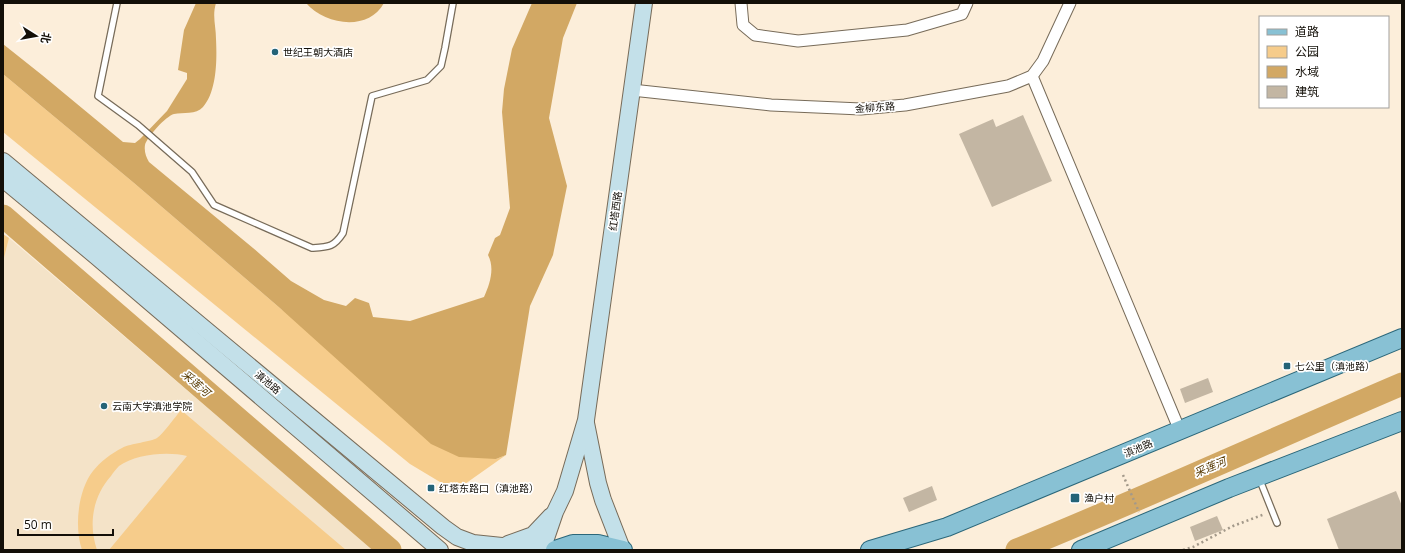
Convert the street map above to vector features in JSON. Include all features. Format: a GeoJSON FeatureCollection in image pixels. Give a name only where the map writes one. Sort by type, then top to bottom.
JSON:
{"type":"FeatureCollection","features":[{"type":"Feature","properties":{"kind":"main road","name":"红塔西路"},"geometry":{"type":"LineString","coordinates":[[586,420],[644,3]]}},
{"type":"Feature","properties":{"kind":"main road","name":"滇池路"},"geometry":{"type":"LineString","coordinates":[[3,161],[443,527],[457,537],[473,543],[549,550]]}},
{"type":"Feature","properties":{"kind":"main road","name":"滇池路"},"geometry":{"type":"LineString","coordinates":[[3,179],[440,550]]}},
{"type":"Feature","properties":{"kind":"main road","name":"滇池路"},"geometry":{"type":"LineString","coordinates":[[870,550],[947,527],[1402,338]]}},
{"type":"Feature","properties":{"kind":"main road"},"geometry":{"type":"LineString","coordinates":[[586,420],[565,491],[555,512],[549,550],[573,544],[598,544],[623,549]]}},
{"type":"Feature","properties":{"kind":"main road"},"geometry":{"type":"LineString","coordinates":[[586,420],[598,483],[603,500],[623,549]]}},
{"type":"Feature","properties":{"kind":"main road"},"geometry":{"type":"LineString","coordinates":[[1081,550],[1258,476],[1402,421]]}},
{"type":"Feature","properties":{"kind":"main road"},"geometry":{"type":"LineString","coordinates":[[505,546],[533,535],[555,512]]}},
{"type":"Feature","properties":{"kind":"street"},"geometry":{"type":"LineString","coordinates":[[741,3],[743,25],[755,35],[798,41],[908,30],[962,14],[967,3]]}},
{"type":"Feature","properties":{"kind":"street"},"geometry":{"type":"LineString","coordinates":[[1070,3],[1043,61],[1032,76],[1180,431]]}},
{"type":"Feature","properties":{"kind":"street","name":"金柳东路"},"geometry":{"type":"LineString","coordinates":[[632,90],[771,106],[861,109],[905,105],[1008,86],[1032,76]]}},
{"type":"Feature","properties":{"kind":"lane"},"geometry":{"type":"LineString","coordinates":[[117,3],[98,96],[143,128],[192,172],[214,205],[312,248],[327,247],[337,243],[343,232],[372,96],[427,80],[441,66],[453,3]]}},
{"type":"Feature","properties":{"kind":"lane"},"geometry":{"type":"LineString","coordinates":[[1258,476],[1277,523]]}},
{"type":"Feature","properties":{"kind":"path"},"geometry":{"type":"LineString","coordinates":[[1123,475],[1139,512]]}},
{"type":"Feature","properties":{"kind":"path"},"geometry":{"type":"LineString","coordinates":[[1183,550],[1193,547],[1233,526],[1272,511]]}},
{"type":"Feature","properties":{"kind":"shaded area","name":"云南大学滇池学院"},"geometry":{"type":"Polygon","coordinates":[[[9,238],[374,550],[3,550],[3,262],[9,238]]]}},
{"type":"Feature","properties":{"kind":"green space"},"geometry":{"type":"Polygon","coordinates":[[[3,74],[134,183],[281,309],[496,459],[506,455],[455,491],[410,464],[3,132],[3,74]]]}},
{"type":"Feature","properties":{"kind":"green space"},"geometry":{"type":"Polygon","coordinates":[[[3,234],[9,238],[3,262],[3,234]]]}},
{"type":"Feature","properties":{"kind":"green space"},"geometry":{"type":"Polygon","coordinates":[[[181,410],[346,550],[109,550],[187,456],[161,454],[143,456],[126,462],[118,467],[105,484],[96,501],[93,530],[97,550],[82,550],[78,531],[79,509],[84,488],[93,471],[114,452],[130,445],[150,441],[160,436],[181,410]]]}},
{"type":"Feature","properties":{"kind":"water"},"geometry":{"type":"Polygon","coordinates":[[[196,3],[216,3],[214,17],[216,34],[216,65],[214,84],[208,100],[200,110],[174,114],[157,127],[146,141],[145,145],[149,162],[291,281],[324,300],[346,306],[355,298],[369,303],[373,317],[410,321],[484,297],[491,276],[491,265],[488,255],[495,238],[500,235],[510,208],[502,112],[504,89],[512,49],[532,3],[577,3],[563,38],[549,118],[567,186],[553,255],[530,306],[506,455],[496,459],[459,457],[431,444],[281,309],[134,183],[3,74],[3,44],[123,142],[135,143],[167,111],[187,79],[187,73],[178,70],[184,30],[196,3]]]}},
{"type":"Feature","properties":{"kind":"water"},"geometry":{"type":"Polygon","coordinates":[[[306,3],[384,3],[377,12],[368,18],[357,22],[346,22],[324,16],[314,11],[306,3]]]}},
{"type":"Feature","properties":{"kind":"building"},"geometry":{"type":"Polygon","coordinates":[[[1023,115],[1052,181],[992,207],[959,134],[993,119],[996,127],[1023,115]]]}},
{"type":"Feature","properties":{"kind":"building"},"geometry":{"type":"Polygon","coordinates":[[[1208,378],[1213,392],[1185,403],[1180,389],[1208,378]]]}},
{"type":"Feature","properties":{"kind":"building"},"geometry":{"type":"Polygon","coordinates":[[[932,486],[937,500],[909,512],[903,498],[932,486]]]}},
{"type":"Feature","properties":{"kind":"building"},"geometry":{"type":"Polygon","coordinates":[[[1396,491],[1402,506],[1402,550],[1339,550],[1327,519],[1396,491]]]}},
{"type":"Feature","properties":{"kind":"building"},"geometry":{"type":"Polygon","coordinates":[[[1217,516],[1223,530],[1195,541],[1190,527],[1217,516]]]}},
{"type":"Feature","properties":{"kind":"waterway","name":"采莲河"},"geometry":{"type":"LineString","coordinates":[[3,216],[390,550]]}},
{"type":"Feature","properties":{"kind":"waterway","name":"采莲河"},"geometry":{"type":"LineString","coordinates":[[1017,550],[1402,384]]}},
{"type":"Feature","properties":{"kind":"place","name":"世纪王朝大酒店"},"geometry":{"type":"Point","coordinates":[275,52]}},
{"type":"Feature","properties":{"kind":"place","name":"七公里（滇池路）"},"geometry":{"type":"Point","coordinates":[1287,366]}},
{"type":"Feature","properties":{"kind":"place","name":"云南大学滇池学院"},"geometry":{"type":"Point","coordinates":[104,406]}},
{"type":"Feature","properties":{"kind":"place","name":"红塔东路口（滇池路）"},"geometry":{"type":"Point","coordinates":[431,488]}},
{"type":"Feature","properties":{"kind":"place","name":"渔户村"},"geometry":{"type":"Point","coordinates":[1075,498]}}]}
